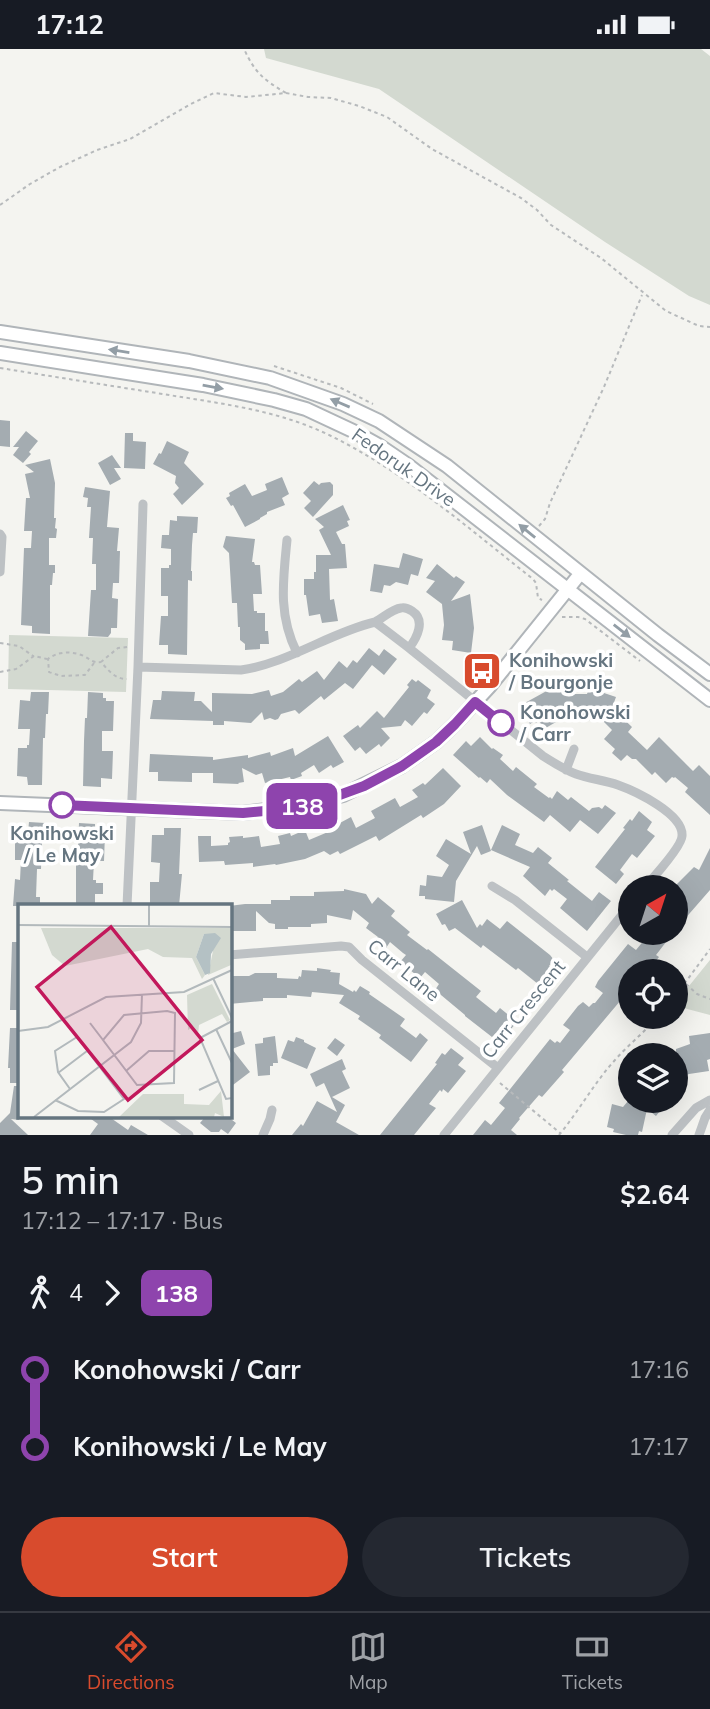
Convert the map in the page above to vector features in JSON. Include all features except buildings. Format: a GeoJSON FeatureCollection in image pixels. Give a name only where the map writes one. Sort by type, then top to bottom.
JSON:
{"type":"FeatureCollection","features":[{"type":"Feature","properties":{"kind":"main road","name":"Fedoruk Drive"},"geometry":{"type":"LineString","coordinates":[[0,333],[270,377],[343,404],[379,421],[447,467],[710,674]]}},
{"type":"Feature","properties":{"kind":"main road","name":"Fedoruk Drive"},"geometry":{"type":"LineString","coordinates":[[0,353],[227,389],[306,409],[353,431],[408,465],[710,700]]}},
{"type":"Feature","properties":{"kind":"main road"},"geometry":{"type":"LineString","coordinates":[[0,803],[243,813],[285,809],[323,801],[364,786],[402,766],[436,742],[455,724],[557,613],[568,590],[580,574]]}},
{"type":"Feature","properties":{"kind":"street"},"geometry":{"type":"LineString","coordinates":[[127,904],[138,680],[142,504]]}},
{"type":"Feature","properties":{"kind":"street"},"geometry":{"type":"LineString","coordinates":[[0,534],[0,572]]}},
{"type":"Feature","properties":{"kind":"street"},"geometry":{"type":"LineString","coordinates":[[288,541],[282,601],[292,645],[297,653]]}},
{"type":"Feature","properties":{"kind":"street"},"geometry":{"type":"LineString","coordinates":[[138,667],[241,670],[267,665],[375,622],[403,607],[411,609],[419,624],[409,648]]}},
{"type":"Feature","properties":{"kind":"street"},"geometry":{"type":"LineString","coordinates":[[375,622],[539,754],[566,770],[633,791],[660,807],[680,825],[683,838],[655,875]]}},
{"type":"Feature","properties":{"kind":"street"},"geometry":{"type":"LineString","coordinates":[[566,770],[574,749]]}},
{"type":"Feature","properties":{"kind":"street"},"geometry":{"type":"LineString","coordinates":[[492,886],[515,900],[587,957]]}},
{"type":"Feature","properties":{"kind":"street","name":"Carr Crescent"},"geometry":{"type":"LineString","coordinates":[[444,1135],[618,920]]}},
{"type":"Feature","properties":{"kind":"street","name":"Carr Lane"},"geometry":{"type":"LineString","coordinates":[[231,955],[349,947],[498,1068]]}},
{"type":"Feature","properties":{"kind":"street"},"geometry":{"type":"LineString","coordinates":[[672,1135],[696,1108],[710,1100]]}},
{"type":"Feature","properties":{"kind":"street"},"geometry":{"type":"LineString","coordinates":[[263,1135],[272,1110]]}},
{"type":"Feature","properties":{"kind":"street"},"geometry":{"type":"LineString","coordinates":[[699,1135],[710,1110]]}},
{"type":"Feature","properties":{"kind":"street"},"geometry":{"type":"LineString","coordinates":[[163,1117],[189,1135]]}},
{"type":"Feature","properties":{"kind":"path"},"geometry":{"type":"LineString","coordinates":[[244,49],[250,62],[265,81],[286,93]]}},
{"type":"Feature","properties":{"kind":"path"},"geometry":{"type":"LineString","coordinates":[[0,205],[60,167],[130,139],[214,93],[246,97],[286,93],[331,98],[387,117],[432,149],[521,198],[551,225],[601,258],[666,311],[699,326],[710,327]]}},
{"type":"Feature","properties":{"kind":"path"},"geometry":{"type":"LineString","coordinates":[[539,526],[545,519],[604,387],[642,293]]}},
{"type":"Feature","properties":{"kind":"path"},"geometry":{"type":"LineString","coordinates":[[0,368],[234,405],[289,419],[332,436],[391,471],[533,579],[538,598],[557,613],[585,619],[642,663]]}},
{"type":"Feature","properties":{"kind":"path"},"geometry":{"type":"LineString","coordinates":[[0,643],[19,646],[34,656],[48,659]]}},
{"type":"Feature","properties":{"kind":"path"},"geometry":{"type":"LineString","coordinates":[[48,659],[54,654],[72,653],[94,663],[101,663],[118,648],[138,647]]}},
{"type":"Feature","properties":{"kind":"path"},"geometry":{"type":"LineString","coordinates":[[0,672],[16,669],[34,656]]}},
{"type":"Feature","properties":{"kind":"path"},"geometry":{"type":"LineString","coordinates":[[48,659],[49,672],[61,675],[85,675],[94,663]]}},
{"type":"Feature","properties":{"kind":"path"},"geometry":{"type":"LineString","coordinates":[[101,663],[120,679],[138,680]]}},
{"type":"Feature","properties":{"kind":"path"},"geometry":{"type":"LineString","coordinates":[[688,979],[710,949]]}},
{"type":"Feature","properties":{"kind":"path"},"geometry":{"type":"LineString","coordinates":[[688,986],[697,994],[710,999]]}},
{"type":"Feature","properties":{"kind":"path"},"geometry":{"type":"LineString","coordinates":[[491,1076],[560,1134],[607,1069],[645,1029]]}},
{"type":"Feature","properties":{"kind":"shaded area"},"geometry":{"type":"Polygon","coordinates":[[[264,49],[701,49],[710,56],[710,305],[689,296],[605,242],[379,89],[266,58],[264,49]]]}},
{"type":"Feature","properties":{"kind":"shaded area"},"geometry":{"type":"Polygon","coordinates":[[[9,635],[128,638],[126,692],[8,689],[9,635]]]}},
{"type":"Feature","properties":{"kind":"shaded area"},"geometry":{"type":"Polygon","coordinates":[[[710,960],[710,1015],[688,1009],[688,987],[710,960]]]}},
{"type":"Feature","properties":{"kind":"bus line","name":"138"},"geometry":{"type":"LineString","coordinates":[[62,805],[243,813],[285,809],[343,795],[402,766],[436,742],[475,702],[501,723]]}},
{"type":"Feature","properties":{"kind":"place","name":"Konihowski / Bourgonje"},"geometry":{"type":"Point","coordinates":[482,671]}},
{"type":"Feature","properties":{"kind":"place","name":"Konohowski / Carr"},"geometry":{"type":"Point","coordinates":[501,723]}},
{"type":"Feature","properties":{"kind":"place","name":"Konihowski / Le May"},"geometry":{"type":"Point","coordinates":[62,805]}}]}
